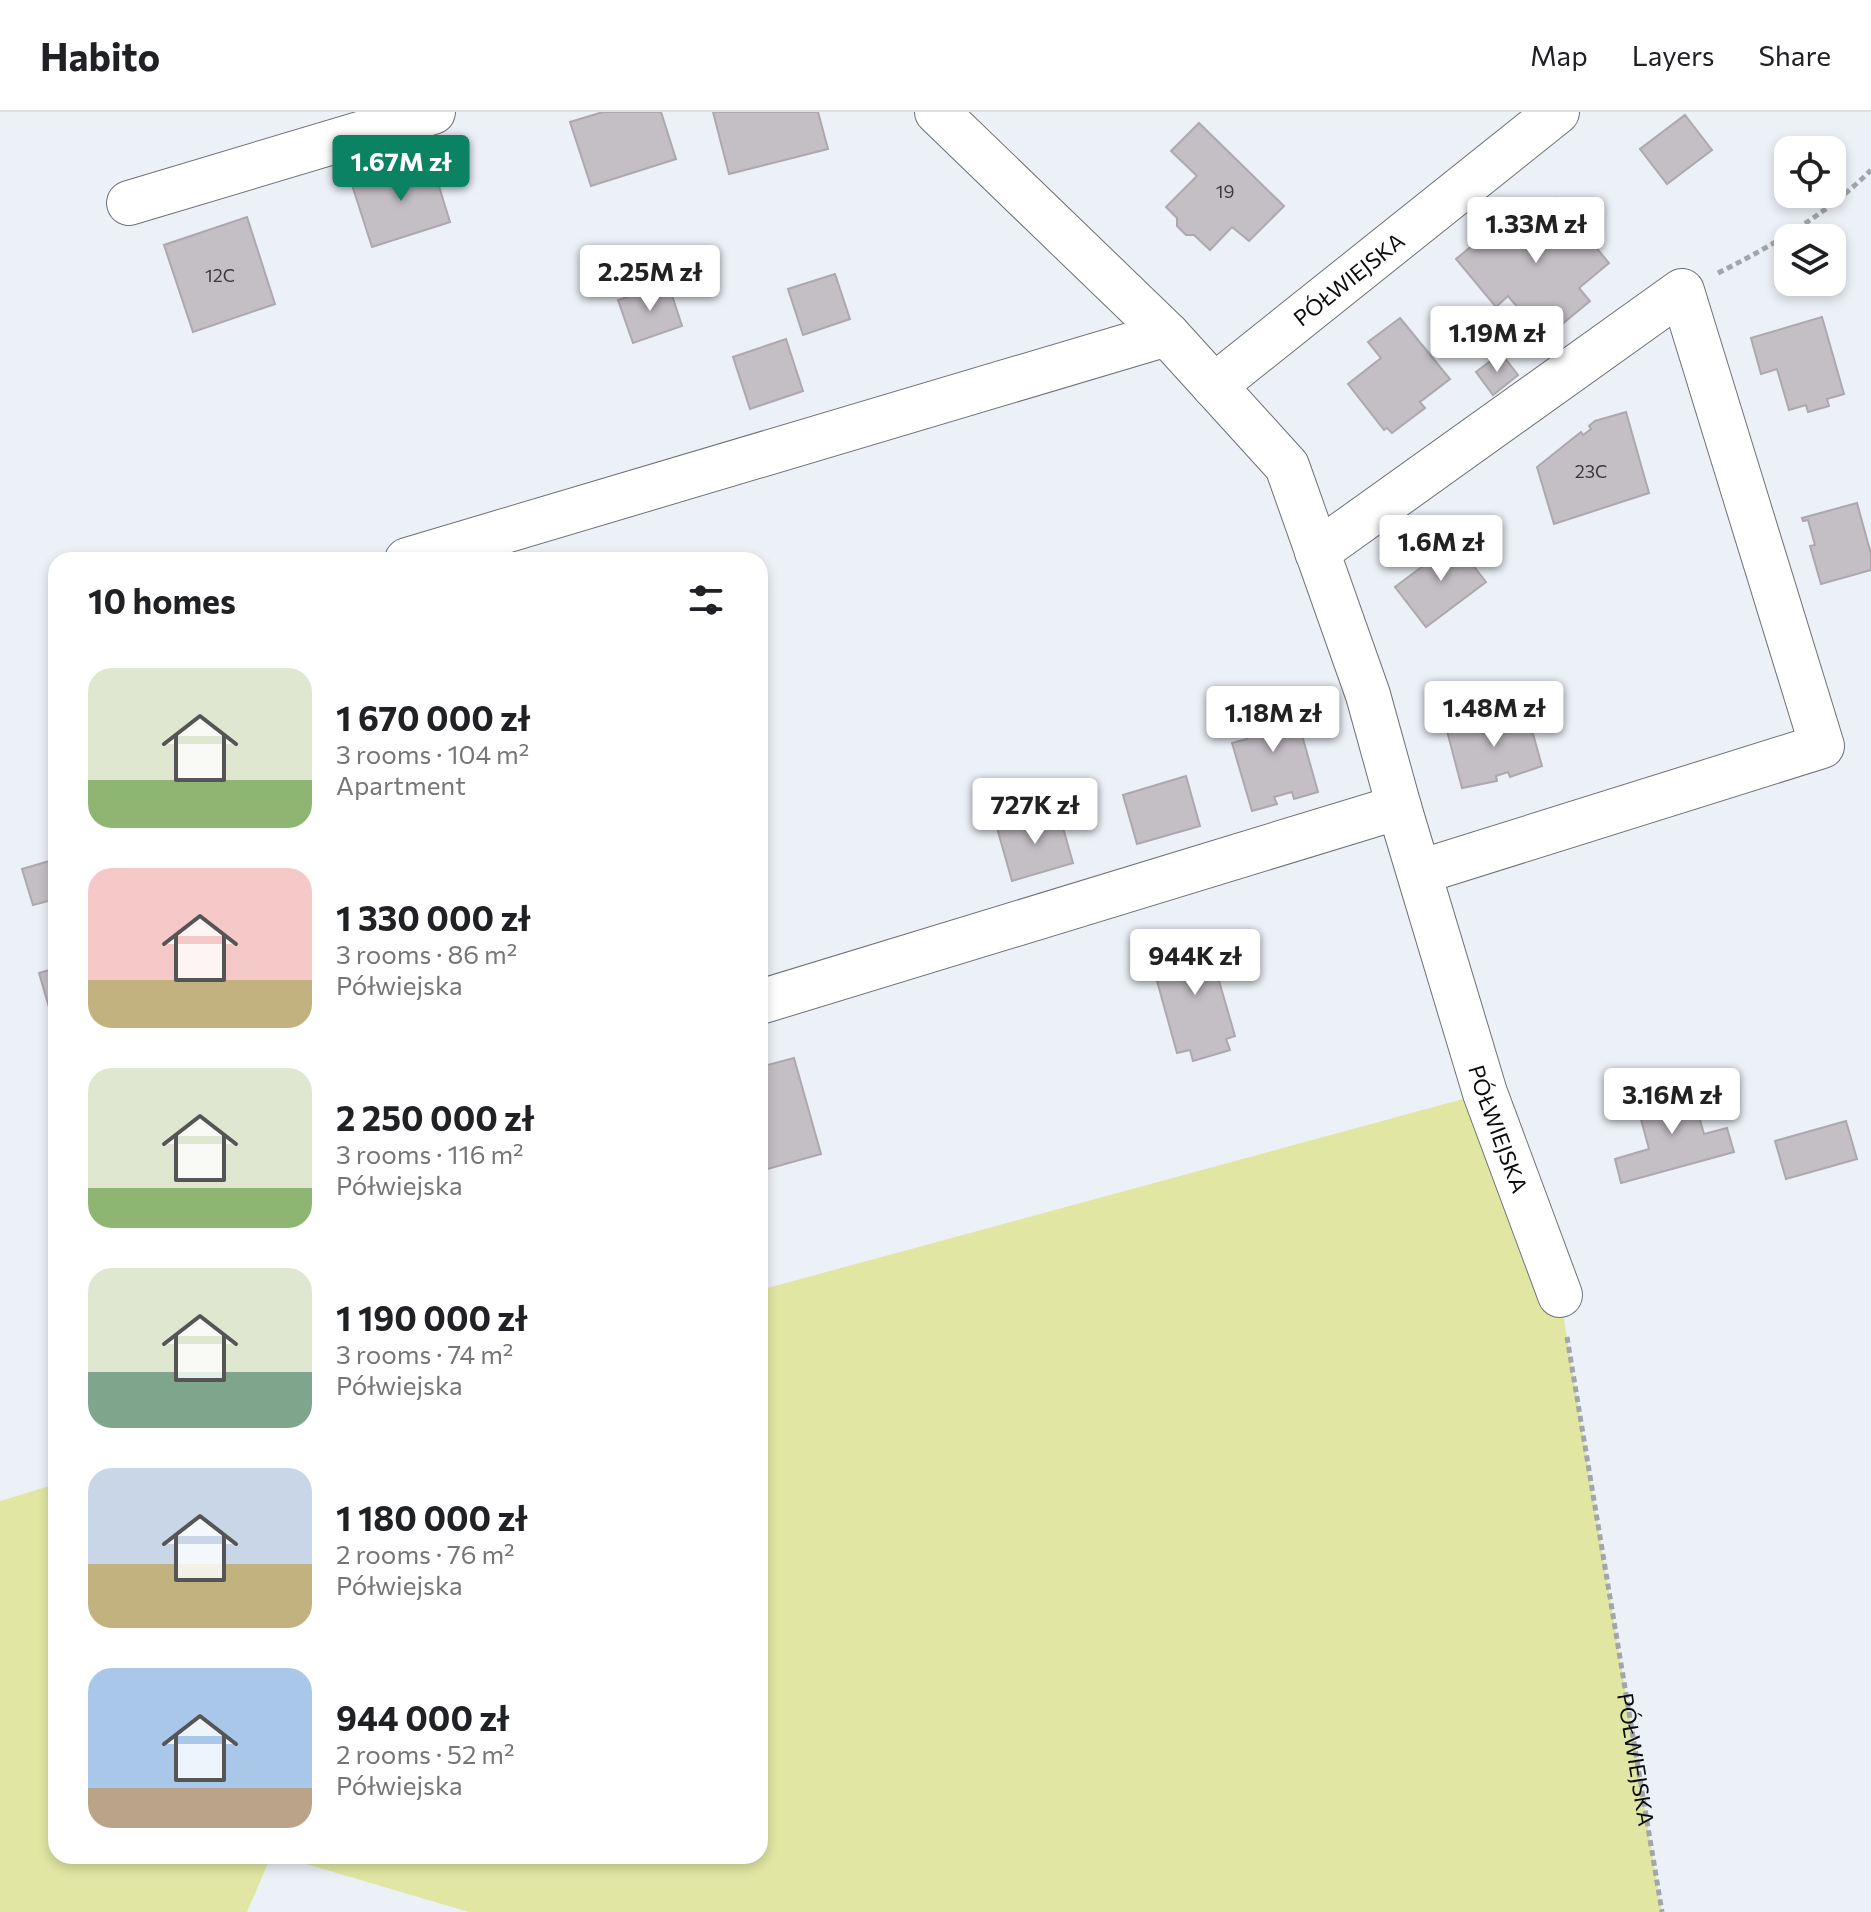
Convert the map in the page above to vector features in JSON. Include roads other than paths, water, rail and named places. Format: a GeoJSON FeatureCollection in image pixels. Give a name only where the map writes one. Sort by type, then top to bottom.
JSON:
{"type":"FeatureCollection","features":[{"type":"Feature","properties":{"kind":"street"},"geometry":{"type":"LineString","coordinates":[[129,203],[433,112]]}},
{"type":"Feature","properties":{"kind":"street","name":"PÓŁWIEJSKA"},"geometry":{"type":"LineString","coordinates":[[937,112],[1167,334],[1287,466],[1368,695],[1485,1093],[1560,1295]]}},
{"type":"Feature","properties":{"kind":"street","name":"PÓŁWIEJSKA"},"geometry":{"type":"LineString","coordinates":[[1214,386],[1557,112]]}},
{"type":"Feature","properties":{"kind":"street"},"geometry":{"type":"LineString","coordinates":[[1317,552],[1682,291],[1822,746],[1420,872]]}},
{"type":"Feature","properties":{"kind":"street"},"geometry":{"type":"LineString","coordinates":[[434,552],[1167,334]]}},
{"type":"Feature","properties":{"kind":"street"},"geometry":{"type":"LineString","coordinates":[[768,1000],[1399,807]]}}]}
